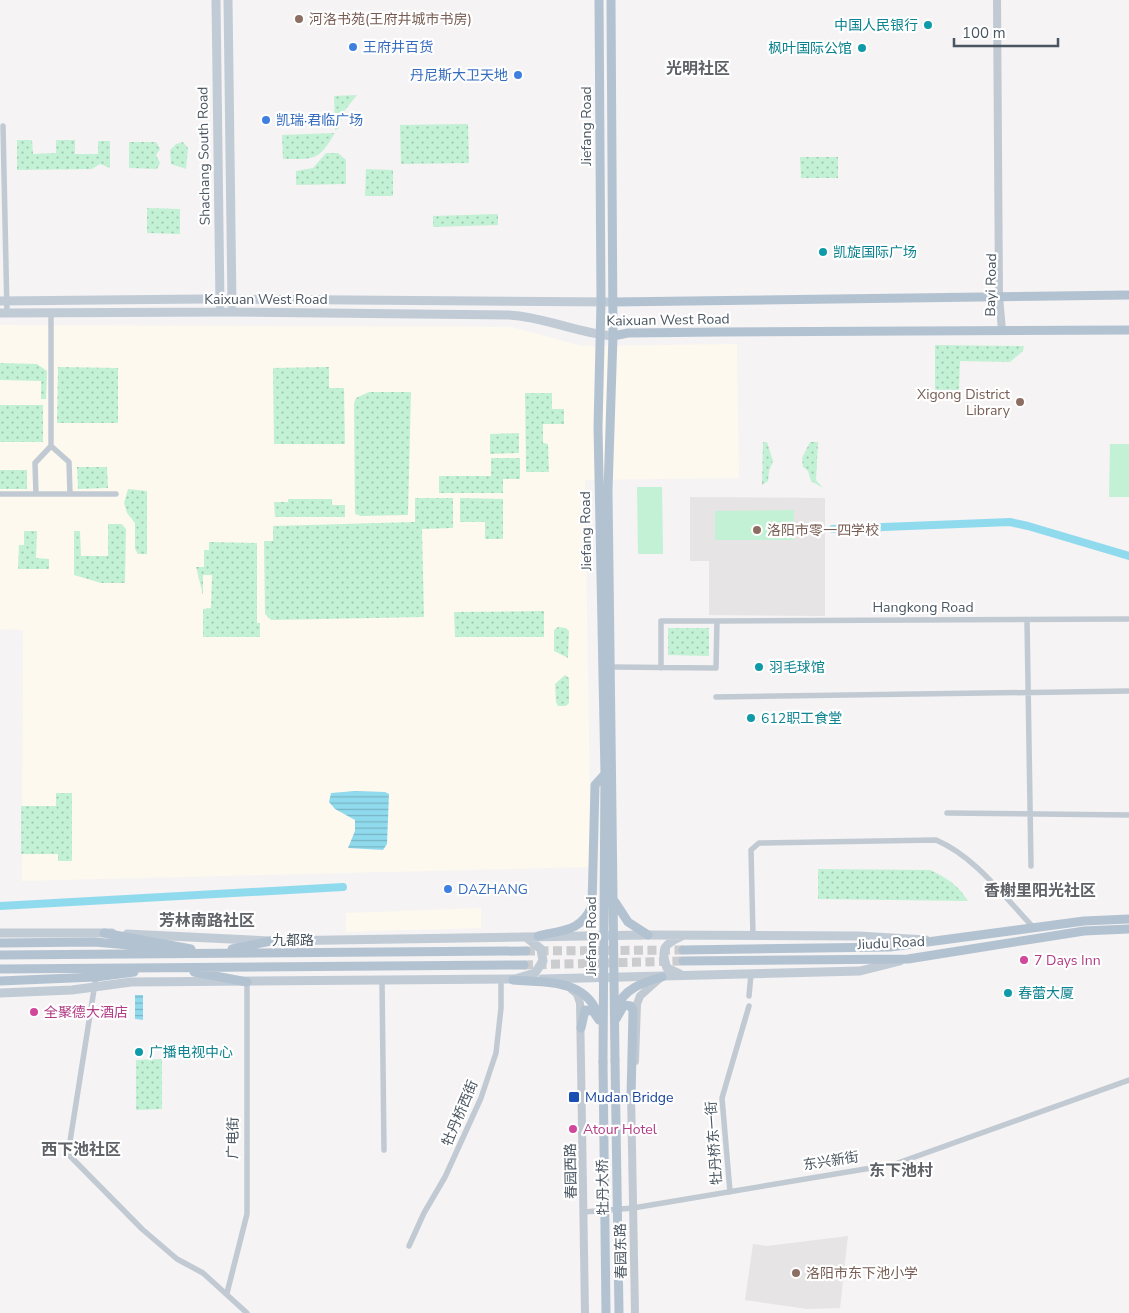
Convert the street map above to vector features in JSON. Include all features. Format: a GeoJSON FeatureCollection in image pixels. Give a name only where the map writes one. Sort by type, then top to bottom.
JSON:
{"type":"FeatureCollection","features":[{"type":"Feature","properties":{"kind":"main road","name":"Shachang South Road"},"geometry":{"type":"LineString","coordinates":[[216,0],[219,312]]}},
{"type":"Feature","properties":{"kind":"main road","name":"Shachang South Road"},"geometry":{"type":"LineString","coordinates":[[228,0],[232,312]]}},
{"type":"Feature","properties":{"kind":"main road","name":"Jiefang Road"},"geometry":{"type":"LineString","coordinates":[[599,0],[601,302],[599,481],[605,774],[604,1062]]}},
{"type":"Feature","properties":{"kind":"main road","name":"Jiefang Road"},"geometry":{"type":"LineString","coordinates":[[611,0],[613,336],[608,490],[612,667],[614,1060]]}},
{"type":"Feature","properties":{"kind":"main road","name":"Kaixuan West Road"},"geometry":{"type":"LineString","coordinates":[[3,301],[231,299],[612,302],[1129,294]]}},
{"type":"Feature","properties":{"kind":"main road","name":"Kaixuan West Road"},"geometry":{"type":"LineString","coordinates":[[3,313],[232,312],[509,315],[533,317],[600,335],[613,336],[628,333],[1129,330]]}},
{"type":"Feature","properties":{"kind":"main road"},"geometry":{"type":"LineString","coordinates":[[538,936],[576,927],[583,922],[592,906],[595,785],[605,774]]}},
{"type":"Feature","properties":{"kind":"main road"},"geometry":{"type":"LineString","coordinates":[[614,900],[628,922],[648,934]]}},
{"type":"Feature","properties":{"kind":"main road","name":"Jiudu Road"},"geometry":{"type":"LineString","coordinates":[[683,950],[890,947],[1084,922],[1129,919]]}},
{"type":"Feature","properties":{"kind":"main road","name":"Jiudu Road"},"geometry":{"type":"LineString","coordinates":[[683,961],[908,959],[1084,931],[1129,928]]}},
{"type":"Feature","properties":{"kind":"main road","name":"九都路"},"geometry":{"type":"LineString","coordinates":[[0,933],[104,933],[271,941],[648,934],[859,936],[942,940]]}},
{"type":"Feature","properties":{"kind":"main road"},"geometry":{"type":"LineString","coordinates":[[104,933],[214,953]]}},
{"type":"Feature","properties":{"kind":"main road"},"geometry":{"type":"LineString","coordinates":[[684,935],[669,942],[664,948],[663,957],[668,968],[684,975]]}},
{"type":"Feature","properties":{"kind":"main road"},"geometry":{"type":"LineString","coordinates":[[512,980],[535,973],[543,962],[541,949],[526,937]]}},
{"type":"Feature","properties":{"kind":"main road"},"geometry":{"type":"LineString","coordinates":[[0,943],[94,942],[214,953],[271,941]]}},
{"type":"Feature","properties":{"kind":"main road","name":"九都路"},"geometry":{"type":"LineString","coordinates":[[0,955],[526,951]]}},
{"type":"Feature","properties":{"kind":"main road"},"geometry":{"type":"LineString","coordinates":[[0,981],[247,982],[662,977],[860,971],[908,959]]}},
{"type":"Feature","properties":{"kind":"main road","name":"九都路"},"geometry":{"type":"LineString","coordinates":[[0,969],[524,965]]}},
{"type":"Feature","properties":{"kind":"main road"},"geometry":{"type":"LineString","coordinates":[[0,993],[72,990],[95,981],[173,967],[247,982]]}},
{"type":"Feature","properties":{"kind":"main road"},"geometry":{"type":"LineString","coordinates":[[614,1021],[619,1003],[628,992],[643,983],[662,977]]}},
{"type":"Feature","properties":{"kind":"main road"},"geometry":{"type":"LineString","coordinates":[[512,980],[561,984],[574,987],[586,994],[597,1006],[603,1027]]}},
{"type":"Feature","properties":{"kind":"main road"},"geometry":{"type":"LineString","coordinates":[[614,1021],[624,1005],[631,1006],[633,1011],[631,1098]]}},
{"type":"Feature","properties":{"kind":"main road"},"geometry":{"type":"LineString","coordinates":[[581,1028],[582,1014],[589,1010],[597,1016],[603,1027]]}},
{"type":"Feature","properties":{"kind":"main road","name":"牡丹大桥"},"geometry":{"type":"LineString","coordinates":[[614,1060],[619,1313]]}},
{"type":"Feature","properties":{"kind":"main road","name":"牡丹大桥"},"geometry":{"type":"LineString","coordinates":[[604,1062],[606,1313]]}},
{"type":"Feature","properties":{"kind":"street","name":"Bayi Road"},"geometry":{"type":"LineString","coordinates":[[997,0],[1002,296]]}},
{"type":"Feature","properties":{"kind":"street","name":"Bayi Road"},"geometry":{"type":"LineString","coordinates":[[1002,0],[1002,330]]}},
{"type":"Feature","properties":{"kind":"street"},"geometry":{"type":"LineString","coordinates":[[3,126],[3,313]]}},
{"type":"Feature","properties":{"kind":"street"},"geometry":{"type":"LineString","coordinates":[[36,494],[35,463],[51,446],[51,313]]}},
{"type":"Feature","properties":{"kind":"street"},"geometry":{"type":"LineString","coordinates":[[51,446],[69,462],[70,494]]}},
{"type":"Feature","properties":{"kind":"street"},"geometry":{"type":"LineString","coordinates":[[0,494],[116,494]]}},
{"type":"Feature","properties":{"kind":"street","name":"Hangkong Road"},"geometry":{"type":"LineString","coordinates":[[661,668],[660,621],[1129,619]]}},
{"type":"Feature","properties":{"kind":"street"},"geometry":{"type":"LineString","coordinates":[[1027,620],[1031,866]]}},
{"type":"Feature","properties":{"kind":"street"},"geometry":{"type":"LineString","coordinates":[[612,667],[716,668],[717,621]]}},
{"type":"Feature","properties":{"kind":"street"},"geometry":{"type":"LineString","coordinates":[[716,697],[1129,691]]}},
{"type":"Feature","properties":{"kind":"street"},"geometry":{"type":"LineString","coordinates":[[947,813],[1129,815]]}},
{"type":"Feature","properties":{"kind":"street"},"geometry":{"type":"LineString","coordinates":[[753,936],[751,850],[759,843],[936,840],[952,847],[973,864],[1035,929]]}},
{"type":"Feature","properties":{"kind":"street"},"geometry":{"type":"LineString","coordinates":[[749,996],[751,974]]}},
{"type":"Feature","properties":{"kind":"street","name":"春园东路"},"geometry":{"type":"LineString","coordinates":[[635,1313],[631,1098],[637,1048],[637,1004],[640,996],[662,977]]}},
{"type":"Feature","properties":{"kind":"street"},"geometry":{"type":"LineString","coordinates":[[382,980],[384,1150]]}},
{"type":"Feature","properties":{"kind":"street","name":"牡丹桥西街"},"geometry":{"type":"LineString","coordinates":[[409,1246],[424,1213],[445,1177],[481,1098],[496,1053],[501,1008],[501,980]]}},
{"type":"Feature","properties":{"kind":"street"},"geometry":{"type":"LineString","coordinates":[[95,981],[68,1154],[142,1229],[177,1259],[203,1273],[247,1313]]}},
{"type":"Feature","properties":{"kind":"street","name":"广电街"},"geometry":{"type":"LineString","coordinates":[[227,1293],[247,1214],[247,982]]}},
{"type":"Feature","properties":{"kind":"street","name":"春园西路"},"geometry":{"type":"LineString","coordinates":[[561,984],[577,994],[580,1003],[585,1313]]}},
{"type":"Feature","properties":{"kind":"street","name":"牡丹桥东一街"},"geometry":{"type":"LineString","coordinates":[[730,1192],[722,1098],[749,1006]]}},
{"type":"Feature","properties":{"kind":"street","name":"东兴新街"},"geometry":{"type":"LineString","coordinates":[[584,1212],[633,1208],[895,1164],[1129,1080]]}},
{"type":"Feature","properties":{"kind":"shaded area"},"geometry":{"type":"Polygon","coordinates":[[[0,325],[512,327],[582,346],[737,344],[739,478],[585,480],[591,867],[22,881],[23,630],[0,629],[0,325]]]}},
{"type":"Feature","properties":{"kind":"shaded area","name":"洛阳市零一四学校"},"geometry":{"type":"Polygon","coordinates":[[[690,497],[825,498],[825,616],[709,615],[709,561],[690,561],[690,497]]]}},
{"type":"Feature","properties":{"kind":"shaded area"},"geometry":{"type":"Polygon","coordinates":[[[481,908],[481,928],[346,932],[346,913],[481,908]]]}},
{"type":"Feature","properties":{"kind":"shaded area","name":"洛阳市东下池小学"},"geometry":{"type":"Polygon","coordinates":[[[848,1236],[840,1308],[807,1309],[745,1300],[753,1244],[767,1246],[848,1236]]]}},
{"type":"Feature","properties":{"kind":"green space"},"geometry":{"type":"Polygon","coordinates":[[[357,95],[345,110],[338,129],[335,130],[334,96],[357,95]]]}},
{"type":"Feature","properties":{"kind":"green space"},"geometry":{"type":"Polygon","coordinates":[[[468,124],[469,163],[401,164],[400,125],[468,124]]]}},
{"type":"Feature","properties":{"kind":"green space"},"geometry":{"type":"Polygon","coordinates":[[[335,133],[320,154],[315,157],[283,159],[282,135],[335,133]]]}},
{"type":"Feature","properties":{"kind":"green space"},"geometry":{"type":"Polygon","coordinates":[[[17,140],[32,140],[33,154],[56,153],[56,140],[75,140],[75,154],[98,154],[98,141],[110,141],[110,168],[100,164],[92,169],[17,170],[17,140]]]}},
{"type":"Feature","properties":{"kind":"green space"},"geometry":{"type":"Polygon","coordinates":[[[129,142],[156,142],[160,149],[156,155],[160,163],[157,169],[129,168],[129,142]]]}},
{"type":"Feature","properties":{"kind":"green space"},"geometry":{"type":"Polygon","coordinates":[[[183,142],[188,148],[186,169],[171,164],[170,150],[176,144],[183,142]]]}},
{"type":"Feature","properties":{"kind":"green space"},"geometry":{"type":"Polygon","coordinates":[[[326,153],[338,153],[346,160],[346,184],[296,185],[296,171],[313,168],[326,153]]]}},
{"type":"Feature","properties":{"kind":"green space"},"geometry":{"type":"Polygon","coordinates":[[[800,157],[838,157],[838,178],[801,178],[800,157]]]}},
{"type":"Feature","properties":{"kind":"green space"},"geometry":{"type":"Polygon","coordinates":[[[366,169],[393,170],[393,196],[365,196],[366,169]]]}},
{"type":"Feature","properties":{"kind":"green space"},"geometry":{"type":"Polygon","coordinates":[[[147,208],[180,209],[180,234],[147,233],[147,208]]]}},
{"type":"Feature","properties":{"kind":"green space"},"geometry":{"type":"Polygon","coordinates":[[[498,214],[498,225],[433,227],[433,216],[498,214]]]}},
{"type":"Feature","properties":{"kind":"green space"},"geometry":{"type":"Polygon","coordinates":[[[935,345],[1024,346],[1023,351],[1010,362],[960,361],[959,390],[935,390],[935,345]]]}},
{"type":"Feature","properties":{"kind":"green space"},"geometry":{"type":"Polygon","coordinates":[[[0,363],[37,364],[47,371],[46,399],[41,399],[41,381],[0,380],[0,363]]]}},
{"type":"Feature","properties":{"kind":"green space"},"geometry":{"type":"Polygon","coordinates":[[[58,367],[118,368],[118,423],[57,423],[58,367]]]}},
{"type":"Feature","properties":{"kind":"green space"},"geometry":{"type":"Polygon","coordinates":[[[329,367],[329,388],[344,388],[345,444],[274,444],[273,368],[329,367]]]}},
{"type":"Feature","properties":{"kind":"green space"},"geometry":{"type":"Polygon","coordinates":[[[369,392],[411,392],[408,515],[361,516],[355,514],[354,403],[356,398],[369,392]]]}},
{"type":"Feature","properties":{"kind":"green space"},"geometry":{"type":"Polygon","coordinates":[[[525,393],[552,393],[552,409],[564,409],[564,424],[543,424],[543,443],[548,444],[549,472],[526,472],[525,393]]]}},
{"type":"Feature","properties":{"kind":"green space"},"geometry":{"type":"Polygon","coordinates":[[[0,405],[43,405],[43,442],[0,442],[0,405]]]}},
{"type":"Feature","properties":{"kind":"green space"},"geometry":{"type":"Polygon","coordinates":[[[519,433],[519,453],[490,454],[490,434],[519,433]]]}},
{"type":"Feature","properties":{"kind":"green space"},"geometry":{"type":"Polygon","coordinates":[[[763,442],[767,442],[773,461],[768,481],[762,485],[763,442]]]}},
{"type":"Feature","properties":{"kind":"green space"},"geometry":{"type":"Polygon","coordinates":[[[810,442],[818,442],[816,480],[823,488],[811,481],[808,471],[803,467],[802,458],[810,442]]]}},
{"type":"Feature","properties":{"kind":"green space"},"geometry":{"type":"Polygon","coordinates":[[[1110,444],[1129,444],[1129,497],[1109,497],[1110,444]]]}},
{"type":"Feature","properties":{"kind":"green space"},"geometry":{"type":"Polygon","coordinates":[[[491,458],[520,458],[520,479],[503,479],[503,493],[439,493],[439,476],[491,476],[491,458]]]}},
{"type":"Feature","properties":{"kind":"green space"},"geometry":{"type":"Polygon","coordinates":[[[77,467],[107,467],[108,488],[78,489],[77,467]]]}},
{"type":"Feature","properties":{"kind":"green space"},"geometry":{"type":"Polygon","coordinates":[[[0,470],[27,470],[27,489],[0,489],[0,470]]]}},
{"type":"Feature","properties":{"kind":"green space"},"geometry":{"type":"Polygon","coordinates":[[[637,487],[662,487],[663,554],[638,554],[637,487]]]}},
{"type":"Feature","properties":{"kind":"green space"},"geometry":{"type":"Polygon","coordinates":[[[128,489],[147,491],[147,554],[138,554],[135,549],[135,523],[127,513],[124,503],[128,489]]]}},
{"type":"Feature","properties":{"kind":"green space"},"geometry":{"type":"Polygon","coordinates":[[[415,498],[453,498],[453,528],[422,529],[424,617],[271,620],[265,614],[264,541],[273,541],[273,526],[415,522],[415,498]]]}},
{"type":"Feature","properties":{"kind":"green space"},"geometry":{"type":"Polygon","coordinates":[[[460,498],[503,499],[503,539],[485,539],[485,522],[460,522],[460,498]]]}},
{"type":"Feature","properties":{"kind":"green space"},"geometry":{"type":"Polygon","coordinates":[[[288,499],[332,499],[332,505],[345,505],[345,517],[275,517],[274,502],[288,502],[288,499]]]}},
{"type":"Feature","properties":{"kind":"green space"},"geometry":{"type":"Polygon","coordinates":[[[794,510],[794,540],[715,540],[715,511],[794,510]]]}},
{"type":"Feature","properties":{"kind":"green space"},"geometry":{"type":"Polygon","coordinates":[[[108,524],[122,524],[126,529],[125,583],[101,583],[74,575],[74,531],[80,531],[81,556],[108,556],[108,524]]]}},
{"type":"Feature","properties":{"kind":"green space"},"geometry":{"type":"Polygon","coordinates":[[[24,531],[37,531],[36,558],[49,559],[49,569],[18,569],[19,545],[24,545],[24,531]]]}},
{"type":"Feature","properties":{"kind":"green space"},"geometry":{"type":"Polygon","coordinates":[[[209,542],[257,543],[257,623],[260,623],[260,637],[203,637],[203,609],[211,608],[212,575],[203,575],[203,595],[196,567],[204,567],[204,550],[209,550],[209,542]]]}},
{"type":"Feature","properties":{"kind":"green space"},"geometry":{"type":"Polygon","coordinates":[[[544,611],[544,637],[455,637],[454,612],[544,611]]]}},
{"type":"Feature","properties":{"kind":"green space"},"geometry":{"type":"Polygon","coordinates":[[[558,627],[566,628],[569,631],[568,658],[554,651],[554,630],[558,627]]]}},
{"type":"Feature","properties":{"kind":"green space"},"geometry":{"type":"Polygon","coordinates":[[[668,628],[709,628],[709,656],[668,655],[668,628]]]}},
{"type":"Feature","properties":{"kind":"green space"},"geometry":{"type":"Polygon","coordinates":[[[565,675],[569,678],[569,703],[566,706],[558,706],[555,684],[565,675]]]}},
{"type":"Feature","properties":{"kind":"green space"},"geometry":{"type":"Polygon","coordinates":[[[56,793],[72,793],[72,861],[58,861],[58,854],[21,854],[21,806],[56,806],[56,793]]]}},
{"type":"Feature","properties":{"kind":"green space"},"geometry":{"type":"Polygon","coordinates":[[[818,869],[930,870],[952,882],[968,901],[818,899],[818,869]]]}},
{"type":"Feature","properties":{"kind":"green space"},"geometry":{"type":"Polygon","coordinates":[[[162,1059],[162,1109],[136,1110],[136,1060],[162,1059]]]}},
{"type":"Feature","properties":{"kind":"water"},"geometry":{"type":"Polygon","coordinates":[[[355,791],[385,792],[389,794],[387,844],[383,850],[348,848],[355,831],[355,820],[335,809],[329,802],[331,793],[355,791]]]}},
{"type":"Feature","properties":{"kind":"water"},"geometry":{"type":"Polygon","coordinates":[[[135,995],[143,995],[143,1020],[135,1019],[135,995]]]}},
{"type":"Feature","properties":{"kind":"waterway"},"geometry":{"type":"LineString","coordinates":[[833,529],[1010,522],[1129,556]]}},
{"type":"Feature","properties":{"kind":"waterway"},"geometry":{"type":"LineString","coordinates":[[0,906],[343,887]]}},
{"type":"Feature","properties":{"kind":"tunnel"},"geometry":{"type":"LineString","coordinates":[[526,951],[683,950]]}},
{"type":"Feature","properties":{"kind":"tunnel"},"geometry":{"type":"LineString","coordinates":[[524,965],[683,961]]}},
{"type":"Feature","properties":{"kind":"place","name":"河洛书苑(王府井城市书房)"},"geometry":{"type":"Point","coordinates":[299,19]}},
{"type":"Feature","properties":{"kind":"place","name":"中国人民银行"},"geometry":{"type":"Point","coordinates":[928,25]}},
{"type":"Feature","properties":{"kind":"place","name":"王府井百货"},"geometry":{"type":"Point","coordinates":[353,47]}},
{"type":"Feature","properties":{"kind":"place","name":"枫叶国际公馆"},"geometry":{"type":"Point","coordinates":[862,48]}},
{"type":"Feature","properties":{"kind":"place","name":"丹尼斯大卫天地"},"geometry":{"type":"Point","coordinates":[518,75]}},
{"type":"Feature","properties":{"kind":"place","name":"凯瑞·君临广场"},"geometry":{"type":"Point","coordinates":[266,120]}},
{"type":"Feature","properties":{"kind":"place","name":"凯旋国际广场"},"geometry":{"type":"Point","coordinates":[823,252]}},
{"type":"Feature","properties":{"kind":"place","name":"Xigong District Library"},"geometry":{"type":"Point","coordinates":[1020,402]}},
{"type":"Feature","properties":{"kind":"place","name":"洛阳市零一四学校"},"geometry":{"type":"Point","coordinates":[757,530]}},
{"type":"Feature","properties":{"kind":"place","name":"羽毛球馆"},"geometry":{"type":"Point","coordinates":[759,667]}},
{"type":"Feature","properties":{"kind":"place","name":"612职工食堂"},"geometry":{"type":"Point","coordinates":[751,718]}},
{"type":"Feature","properties":{"kind":"place","name":"DAZHANG"},"geometry":{"type":"Point","coordinates":[448,889]}},
{"type":"Feature","properties":{"kind":"place","name":"7 Days Inn"},"geometry":{"type":"Point","coordinates":[1024,960]}},
{"type":"Feature","properties":{"kind":"place","name":"春蕾大厦"},"geometry":{"type":"Point","coordinates":[1008,993]}},
{"type":"Feature","properties":{"kind":"place","name":"全聚德大酒店"},"geometry":{"type":"Point","coordinates":[34,1012]}},
{"type":"Feature","properties":{"kind":"place","name":"广播电视中心"},"geometry":{"type":"Point","coordinates":[139,1052]}},
{"type":"Feature","properties":{"kind":"place","name":"Mudan Bridge"},"geometry":{"type":"Point","coordinates":[574,1097]}},
{"type":"Feature","properties":{"kind":"place","name":"Atour Hotel"},"geometry":{"type":"Point","coordinates":[573,1129]}},
{"type":"Feature","properties":{"kind":"place","name":"洛阳市东下池小学"},"geometry":{"type":"Point","coordinates":[796,1273]}},
{"type":"Feature","properties":{"kind":"district","name":"光明社区"},"geometry":{"type":"Point","coordinates":[698,69]}},
{"type":"Feature","properties":{"kind":"district","name":"香榭里阳光社区"},"geometry":{"type":"Point","coordinates":[1040,891]}},
{"type":"Feature","properties":{"kind":"district","name":"芳林南路社区"},"geometry":{"type":"Point","coordinates":[207,921]}},
{"type":"Feature","properties":{"kind":"district","name":"西下池社区"},"geometry":{"type":"Point","coordinates":[81,1150]}},
{"type":"Feature","properties":{"kind":"district","name":"东下池村"},"geometry":{"type":"Point","coordinates":[901,1171]}}]}
